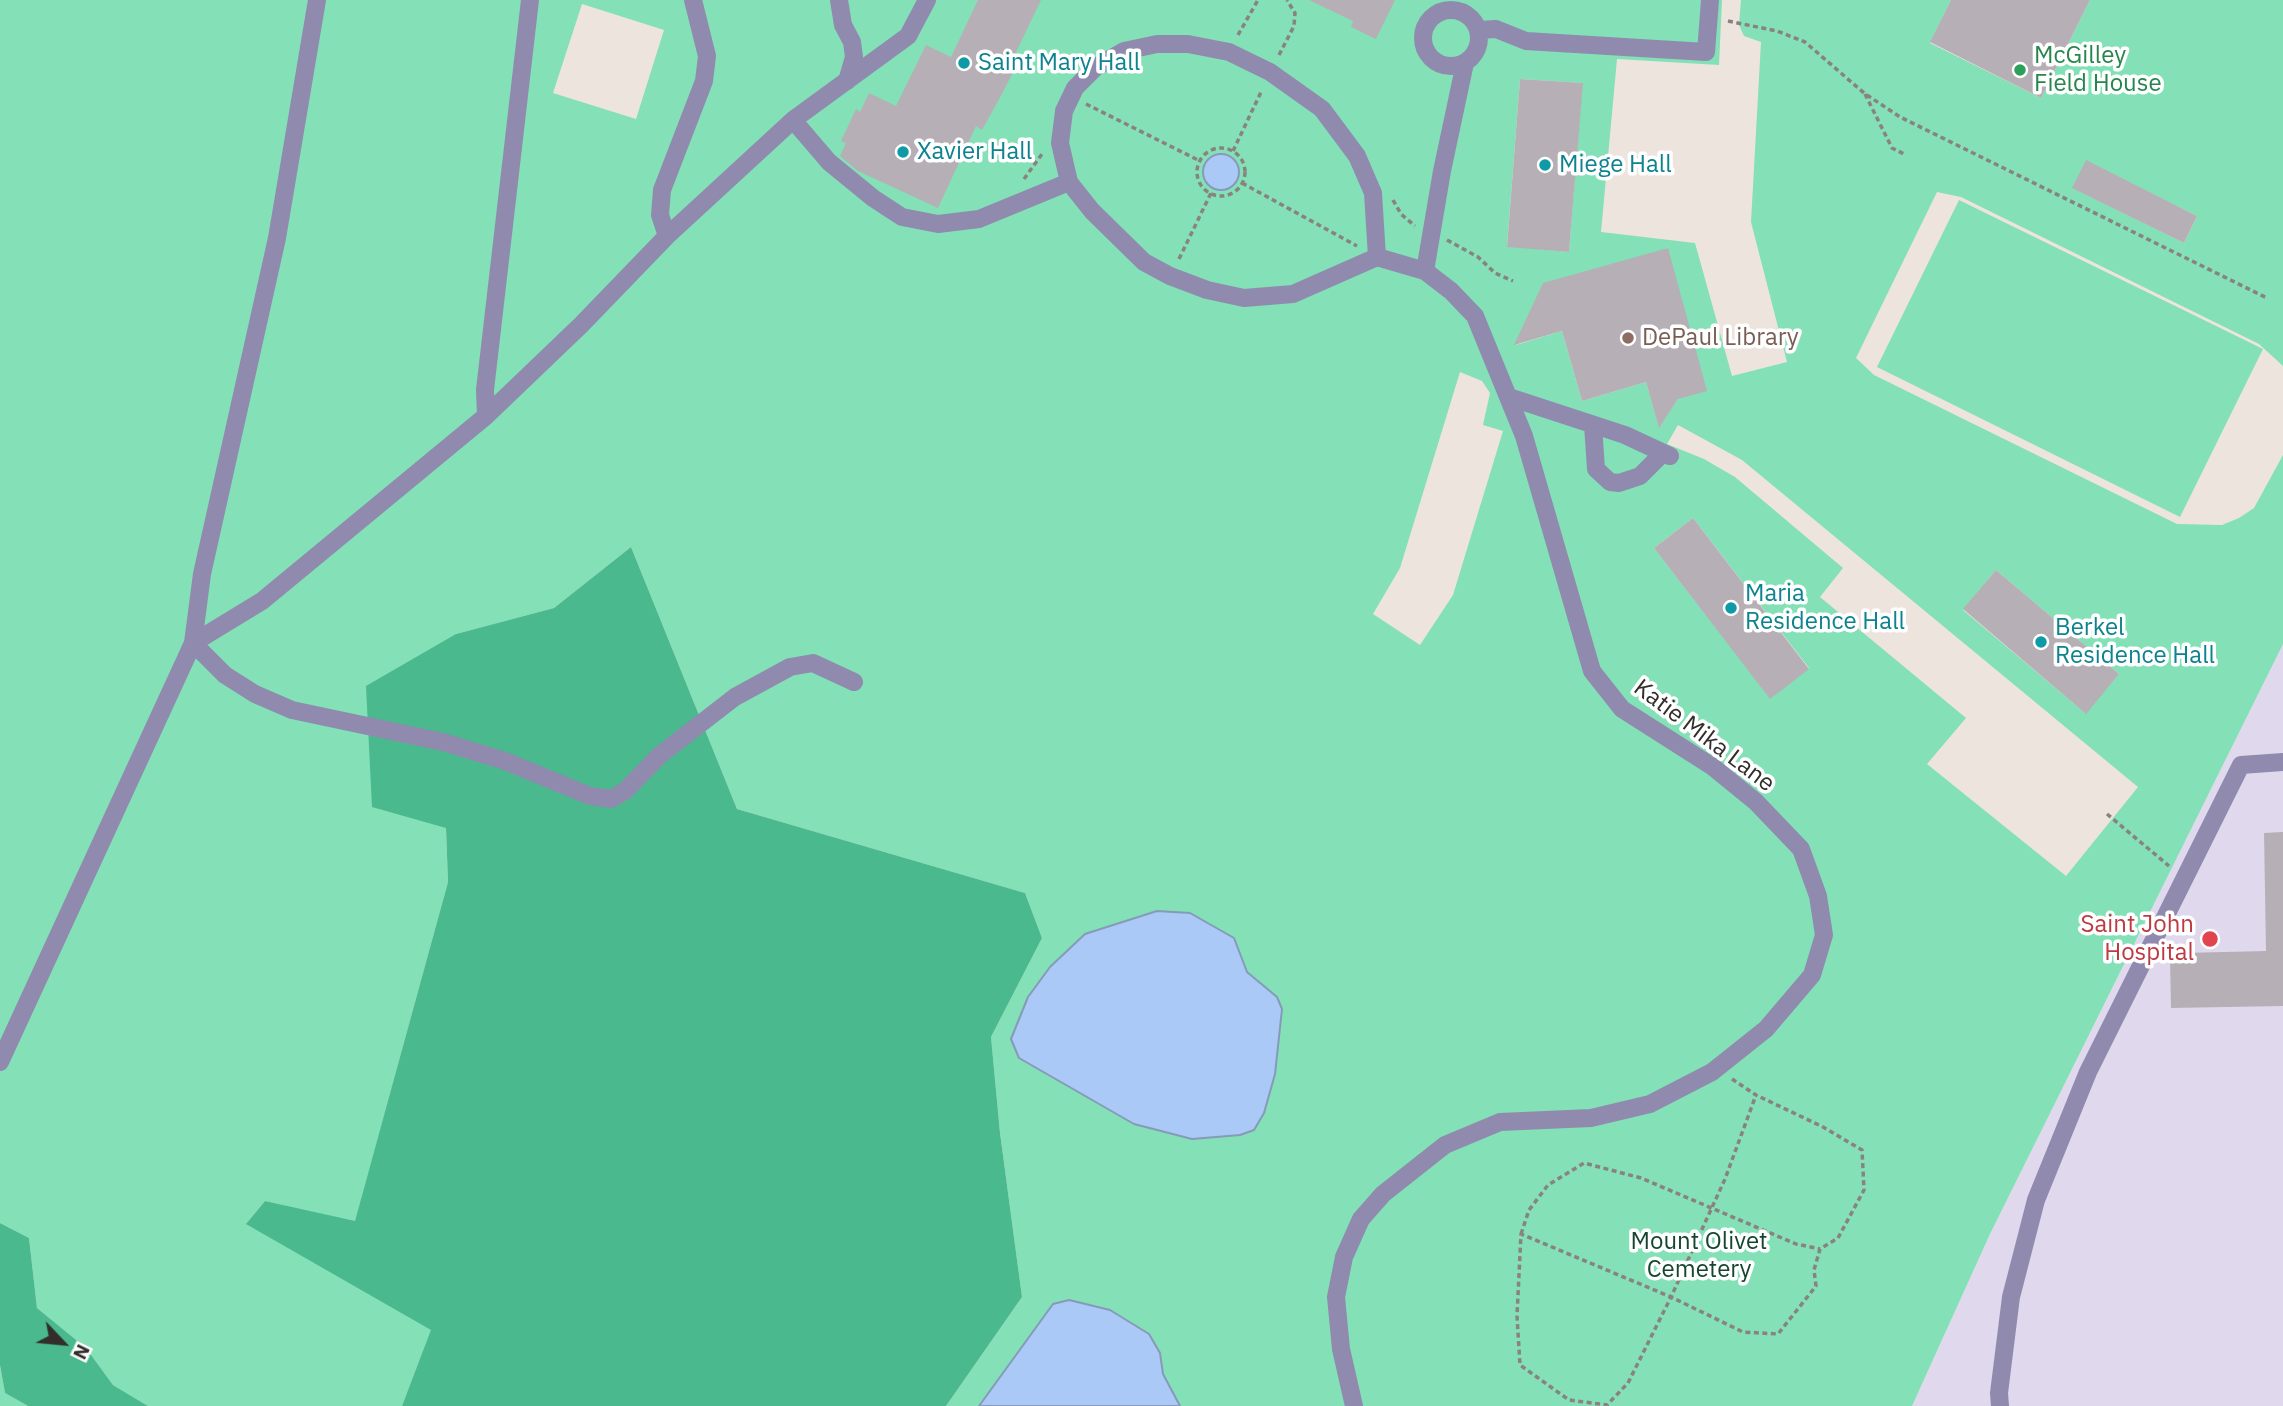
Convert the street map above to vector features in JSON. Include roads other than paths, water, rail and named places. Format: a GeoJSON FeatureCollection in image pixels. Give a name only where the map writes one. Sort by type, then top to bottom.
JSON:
{"type":"FeatureCollection","features":[{"type":"Feature","properties":{"kind":"street"},"geometry":{"type":"LineString","coordinates":[[0,1062],[192,643],[202,574],[277,237],[317,0]]}},
{"type":"Feature","properties":{"kind":"street"},"geometry":{"type":"LineString","coordinates":[[485,416],[485,390],[530,0]]}},
{"type":"Feature","properties":{"kind":"street"},"geometry":{"type":"LineString","coordinates":[[667,236],[660,215],[662,190],[704,81],[706,69],[707,57],[693,0]]}},
{"type":"Feature","properties":{"kind":"street"},"geometry":{"type":"LineString","coordinates":[[839,0],[843,25],[852,42],[854,57],[847,81]]}},
{"type":"Feature","properties":{"kind":"street"},"geometry":{"type":"LineString","coordinates":[[192,643],[262,601],[485,416],[581,325],[667,236],[793,120],[908,36],[927,0]]}},
{"type":"Feature","properties":{"kind":"street"},"geometry":{"type":"LineString","coordinates":[[1479,30],[1496,29],[1526,41],[1706,52],[1710,0]]}},
{"type":"Feature","properties":{"kind":"street"},"geometry":{"type":"LineString","coordinates":[[1464,6],[1479,30],[1478,49],[1465,63],[1456,66],[1438,63],[1431,58],[1424,41],[1424,32],[1433,17],[1464,6]]}},
{"type":"Feature","properties":{"kind":"street"},"geometry":{"type":"LineString","coordinates":[[1377,257],[1373,193],[1357,156],[1340,129],[1322,109],[1297,89],[1249,60],[1229,52],[1188,44],[1157,44],[1124,51],[1096,67],[1071,97],[1065,111],[1060,143],[1069,182],[1121,242],[1144,262],[1170,276],[1207,290],[1244,298],[1293,294],[1377,257],[1425,271],[1465,63]]}},
{"type":"Feature","properties":{"kind":"street"},"geometry":{"type":"LineString","coordinates":[[793,120],[829,162],[873,198],[902,217],[938,224],[979,219],[1069,182]]}},
{"type":"Feature","properties":{"kind":"street","name":"Katie Mika Lane"},"geometry":{"type":"LineString","coordinates":[[1354,1406],[1341,1349],[1336,1297],[1344,1257],[1361,1219],[1382,1194],[1445,1145],[1500,1122],[1591,1118],[1650,1104],[1717,1068],[1766,1029],[1812,975],[1824,935],[1818,896],[1801,849],[1756,802],[1713,767],[1622,709],[1592,671],[1524,436],[1509,397],[1475,316],[1451,291],[1425,271]]}},
{"type":"Feature","properties":{"kind":"street"},"geometry":{"type":"LineString","coordinates":[[1509,397],[1625,435],[1667,455],[1640,476],[1619,483],[1610,482],[1596,469],[1593,425]]}},
{"type":"Feature","properties":{"kind":"street"},"geometry":{"type":"LineString","coordinates":[[192,643],[225,675],[255,694],[292,710],[443,742],[505,761],[590,796],[611,799],[625,791],[660,755],[735,697],[790,667],[813,663],[854,682]]}},
{"type":"Feature","properties":{"kind":"street"},"geometry":{"type":"LineString","coordinates":[[2000,1406],[1999,1393],[2011,1297],[2036,1200],[2088,1072],[2241,765],[2283,762]]}},
{"type":"Feature","properties":{"kind":"water"},"geometry":{"type":"Polygon","coordinates":[[[1221,154],[1234,159],[1239,172],[1234,185],[1221,190],[1208,185],[1203,172],[1208,159],[1221,154]]]}},
{"type":"Feature","properties":{"kind":"water"},"geometry":{"type":"Polygon","coordinates":[[[1157,911],[1190,913],[1234,938],[1247,972],[1277,997],[1282,1009],[1275,1074],[1264,1113],[1254,1130],[1240,1135],[1192,1139],[1134,1124],[1019,1058],[1011,1039],[1028,997],[1050,967],[1085,934],[1157,911]]]}},
{"type":"Feature","properties":{"kind":"water"},"geometry":{"type":"Polygon","coordinates":[[[1069,1300],[1110,1310],[1149,1334],[1160,1353],[1163,1374],[1180,1406],[979,1406],[1053,1304],[1069,1300]]]}},
{"type":"Feature","properties":{"kind":"place","name":"Saint Mary Hall"},"geometry":{"type":"Point","coordinates":[964,63]}},
{"type":"Feature","properties":{"kind":"place","name":"McGilley Field House"},"geometry":{"type":"Point","coordinates":[2020,70]}},
{"type":"Feature","properties":{"kind":"place","name":"Xavier Hall"},"geometry":{"type":"Point","coordinates":[903,152]}},
{"type":"Feature","properties":{"kind":"place","name":"Miege Hall"},"geometry":{"type":"Point","coordinates":[1545,165]}},
{"type":"Feature","properties":{"kind":"place","name":"DePaul Library"},"geometry":{"type":"Point","coordinates":[1628,338]}},
{"type":"Feature","properties":{"kind":"place","name":"Maria Residence Hall"},"geometry":{"type":"Point","coordinates":[1731,608]}},
{"type":"Feature","properties":{"kind":"place","name":"Berkel Residence Hall"},"geometry":{"type":"Point","coordinates":[2041,642]}},
{"type":"Feature","properties":{"kind":"place","name":"Saint John Hospital"},"geometry":{"type":"Point","coordinates":[2210,939]}},
{"type":"Feature","properties":{"kind":"park label","name":"Mount Olivet Cemetery"},"geometry":{"type":"Point","coordinates":[1699,1256]}}]}
